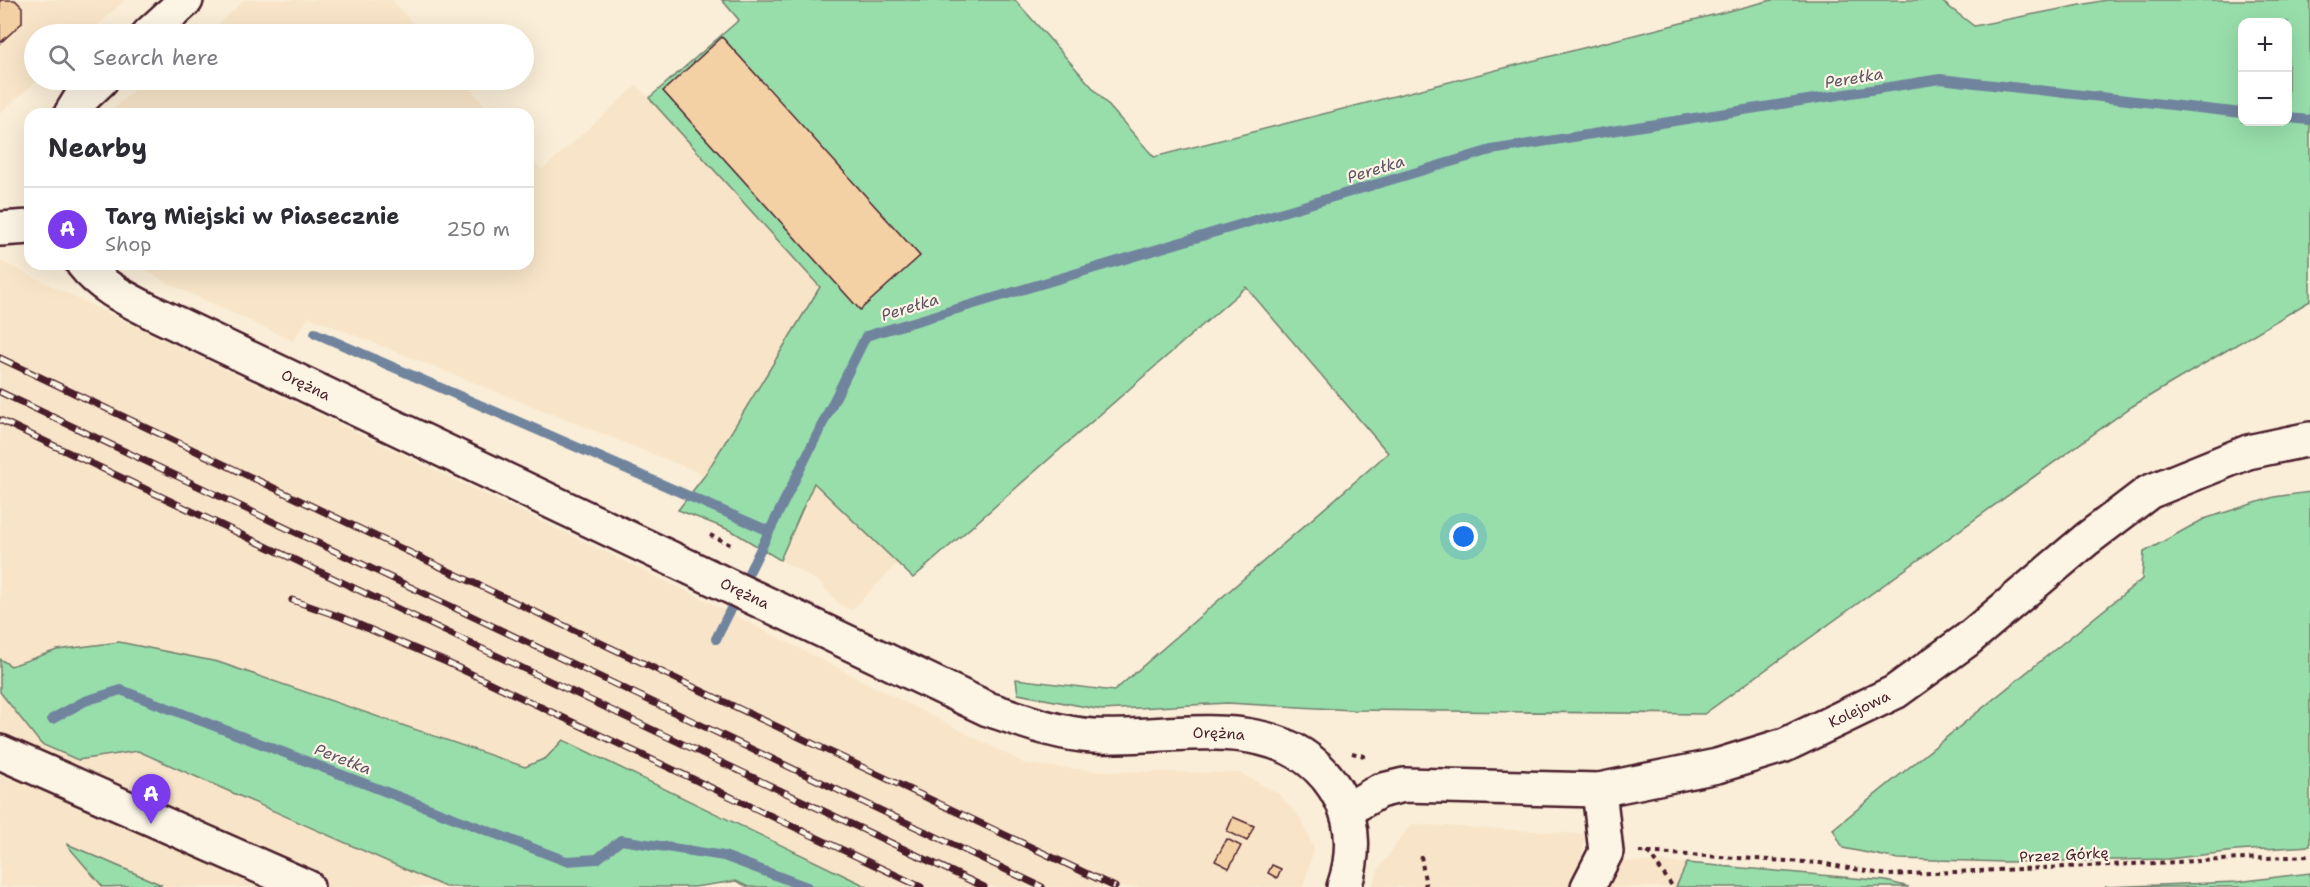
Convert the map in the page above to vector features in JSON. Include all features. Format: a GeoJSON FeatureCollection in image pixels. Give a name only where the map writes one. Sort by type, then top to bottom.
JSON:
{"type":"FeatureCollection","features":[{"type":"Feature","properties":{"kind":"street"},"geometry":{"type":"LineString","coordinates":[[160,24],[186,0]]}},
{"type":"Feature","properties":{"kind":"street"},"geometry":{"type":"LineString","coordinates":[[75,108],[90,90]]}},
{"type":"Feature","properties":{"kind":"street"},"geometry":{"type":"LineString","coordinates":[[0,229],[24,227]]}},
{"type":"Feature","properties":{"kind":"street","name":"Orężna"},"geometry":{"type":"LineString","coordinates":[[87,270],[92,277],[116,293],[150,311],[649,550],[988,709],[1047,729],[1090,736],[1131,737],[1206,732],[1271,741],[1305,755],[1333,784],[1347,810],[1352,838],[1352,855],[1344,887]]}},
{"type":"Feature","properties":{"kind":"street","name":"Kolejowa"},"geometry":{"type":"LineString","coordinates":[[1347,810],[1379,791],[1404,785],[1599,790],[1706,769],[1785,745],[1895,692],[1967,640],[2086,539],[2149,492],[2248,452],[2310,439]]}},
{"type":"Feature","properties":{"kind":"street"},"geometry":{"type":"LineString","coordinates":[[0,752],[308,887]]}},
{"type":"Feature","properties":{"kind":"street"},"geometry":{"type":"LineString","coordinates":[[1588,887],[1605,852],[1599,790]]}},
{"type":"Feature","properties":{"kind":"path","name":"Przez Górkę"},"geometry":{"type":"LineString","coordinates":[[1605,852],[1648,852],[1820,863],[1888,875],[2310,856]]}},
{"type":"Feature","properties":{"kind":"path"},"geometry":{"type":"LineString","coordinates":[[1648,852],[1673,887]]}},
{"type":"Feature","properties":{"kind":"path"},"geometry":{"type":"LineString","coordinates":[[1421,856],[1426,887]]}},
{"type":"Feature","properties":{"kind":"shaded area"},"geometry":{"type":"Polygon","coordinates":[[[0,0],[125,0],[99,24],[24,24],[24,90],[26,90],[0,113],[0,0]]]}},
{"type":"Feature","properties":{"kind":"shaded area"},"geometry":{"type":"Polygon","coordinates":[[[244,0],[392,0],[413,24],[219,24],[244,0]]]}},
{"type":"Feature","properties":{"kind":"shaded area"},"geometry":{"type":"Polygon","coordinates":[[[637,85],[820,287],[705,475],[309,317],[293,341],[163,281],[147,270],[534,270],[534,161],[542,170],[637,85]]]}},
{"type":"Feature","properties":{"kind":"shaded area"},"geometry":{"type":"Polygon","coordinates":[[[133,90],[471,90],[488,108],[114,108],[133,90]]]}},
{"type":"Feature","properties":{"kind":"shaded area"},"geometry":{"type":"Polygon","coordinates":[[[0,261],[697,596],[1026,764],[1099,771],[1240,773],[1279,794],[1301,819],[1314,849],[1303,887],[868,887],[563,740],[546,758],[525,767],[218,662],[57,650],[11,666],[0,659],[0,261]]]}},
{"type":"Feature","properties":{"kind":"shaded area"},"geometry":{"type":"Polygon","coordinates":[[[814,483],[898,563],[852,610],[840,605],[818,581],[780,560],[814,483]]]}},
{"type":"Feature","properties":{"kind":"shaded area"},"geometry":{"type":"Polygon","coordinates":[[[0,692],[41,745],[78,760],[138,751],[445,887],[0,887],[0,692]]]}},
{"type":"Feature","properties":{"kind":"shaded area"},"geometry":{"type":"Polygon","coordinates":[[[1411,824],[1586,834],[1581,860],[1687,863],[1676,887],[1371,887],[1379,868],[1411,824]]]}},
{"type":"Feature","properties":{"kind":"green space"},"geometry":{"type":"Polygon","coordinates":[[[722,0],[1015,0],[1154,157],[1772,0],[1940,0],[1974,26],[2106,0],[2310,0],[2310,301],[2131,407],[1704,714],[1352,710],[1227,703],[1102,710],[1018,694],[1016,679],[1114,691],[1388,453],[1246,287],[913,578],[814,483],[780,560],[732,531],[678,510],[705,475],[820,287],[649,98],[739,20],[722,0]]]}},
{"type":"Feature","properties":{"kind":"green space"},"geometry":{"type":"Polygon","coordinates":[[[2310,492],[2310,846],[2168,859],[2007,862],[1898,859],[1843,848],[1833,829],[2142,579],[2144,552],[2204,519],[2274,497],[2310,492]]]}},
{"type":"Feature","properties":{"kind":"green space"},"geometry":{"type":"Polygon","coordinates":[[[119,642],[218,662],[525,767],[546,758],[563,740],[868,887],[748,887],[736,881],[694,887],[445,887],[138,751],[78,760],[41,744],[0,692],[0,659],[11,666],[57,650],[119,642]]]}},
{"type":"Feature","properties":{"kind":"green space"},"geometry":{"type":"Polygon","coordinates":[[[67,844],[162,885],[103,887],[67,844]]]}},
{"type":"Feature","properties":{"kind":"green space"},"geometry":{"type":"Polygon","coordinates":[[[1687,863],[1886,881],[1909,887],[1676,887],[1687,863]]]}},
{"type":"Feature","properties":{"kind":"green space"},"geometry":{"type":"Polygon","coordinates":[[[2310,873],[2310,887],[2105,887],[2237,882],[2310,873]]]}},
{"type":"Feature","properties":{"kind":"building"},"geometry":{"type":"Polygon","coordinates":[[[0,0],[15,0],[22,7],[22,23],[0,43],[0,0]]]}},
{"type":"Feature","properties":{"kind":"building"},"geometry":{"type":"Polygon","coordinates":[[[722,37],[920,256],[860,310],[663,91],[722,37]]]}},
{"type":"Feature","properties":{"kind":"building"},"geometry":{"type":"Polygon","coordinates":[[[1233,817],[1254,826],[1247,841],[1227,831],[1233,817]]]}},
{"type":"Feature","properties":{"kind":"building"},"geometry":{"type":"Polygon","coordinates":[[[1227,839],[1241,846],[1229,868],[1215,861],[1227,839]]]}},
{"type":"Feature","properties":{"kind":"building"},"geometry":{"type":"Polygon","coordinates":[[[1272,865],[1281,869],[1277,878],[1268,873],[1272,865]]]}},
{"type":"Feature","properties":{"kind":"waterway","name":"Perełka"},"geometry":{"type":"LineString","coordinates":[[716,639],[866,336],[1491,150],[1940,79],[2238,113]]}},
{"type":"Feature","properties":{"kind":"waterway","name":"Perełka"},"geometry":{"type":"LineString","coordinates":[[2292,118],[2310,120]]}},
{"type":"Feature","properties":{"kind":"waterway"},"geometry":{"type":"LineString","coordinates":[[315,333],[769,531]]}},
{"type":"Feature","properties":{"kind":"waterway","name":"Perełka"},"geometry":{"type":"LineString","coordinates":[[52,719],[85,701],[121,690],[566,861],[597,859],[621,840],[724,856],[807,887]]}},
{"type":"Feature","properties":{"kind":"railway"},"geometry":{"type":"LineString","coordinates":[[0,358],[1115,887]]}},
{"type":"Feature","properties":{"kind":"railway"},"geometry":{"type":"LineString","coordinates":[[0,392],[1042,887]]}},
{"type":"Feature","properties":{"kind":"railway"},"geometry":{"type":"LineString","coordinates":[[0,420],[984,887]]}},
{"type":"Feature","properties":{"kind":"railway"},"geometry":{"type":"LineString","coordinates":[[292,600],[341,617],[446,662],[921,887]]}},
{"type":"Feature","properties":{"kind":"place","name":"Targ Miejski w Piasecznie"},"geometry":{"type":"Point","coordinates":[151,824]}}]}
